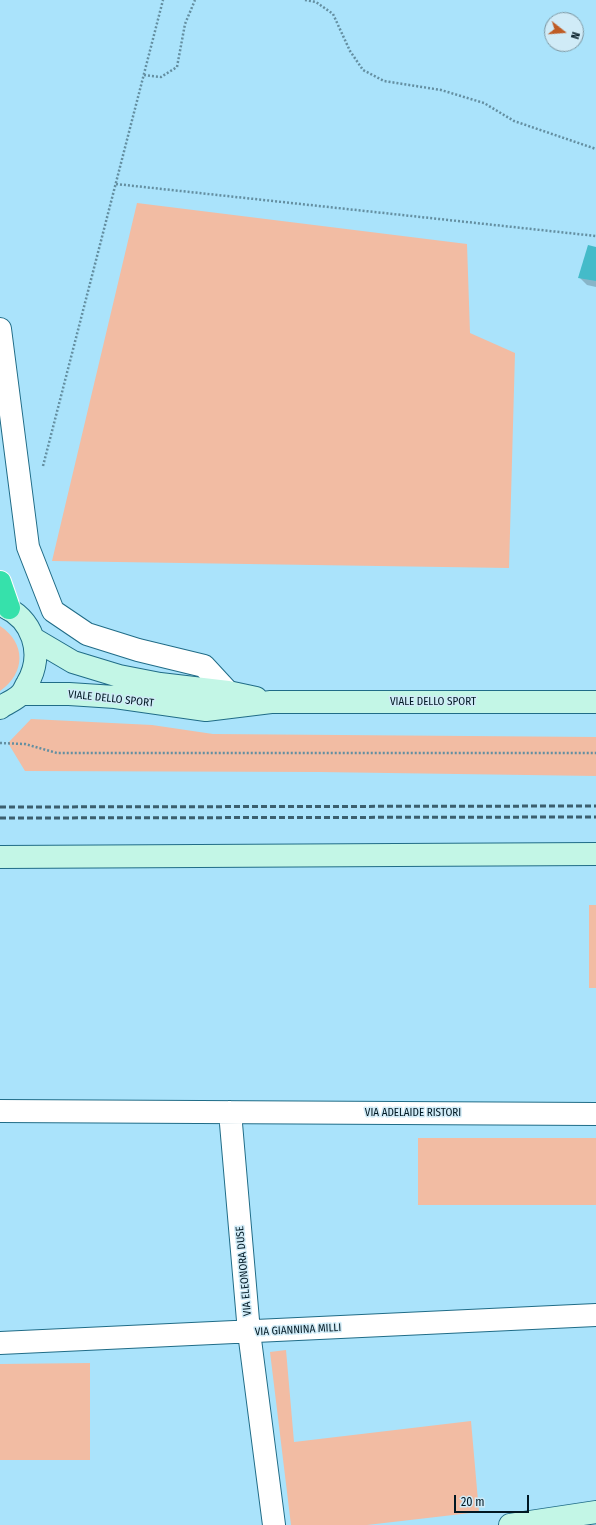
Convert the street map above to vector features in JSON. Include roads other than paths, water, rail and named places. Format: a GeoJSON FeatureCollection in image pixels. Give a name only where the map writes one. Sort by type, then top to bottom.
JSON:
{"type":"FeatureCollection","features":[{"type":"Feature","properties":{"kind":"highway"},"geometry":{"type":"LineString","coordinates":[[0,582],[4,607]]}},
{"type":"Feature","properties":{"kind":"street"},"geometry":{"type":"LineString","coordinates":[[0,329],[28,547],[53,611],[87,634],[138,650],[204,666],[228,692]]}},
{"type":"Feature","properties":{"kind":"street"},"geometry":{"type":"LineString","coordinates":[[0,708],[21,694],[33,674],[36,653],[34,639],[29,628],[21,618],[4,607]]}},
{"type":"Feature","properties":{"kind":"street","name":"VIALE DELLO SPORT"},"geometry":{"type":"LineString","coordinates":[[34,639],[73,662],[119,676],[160,684],[228,692],[271,702]]}},
{"type":"Feature","properties":{"kind":"street","name":"VIALE DELLO SPORT"},"geometry":{"type":"LineString","coordinates":[[21,694],[69,694],[115,697],[206,710],[271,702],[596,702]]}},
{"type":"Feature","properties":{"kind":"street"},"geometry":{"type":"LineString","coordinates":[[0,857],[596,854]]}},
{"type":"Feature","properties":{"kind":"street","name":"VIA ADELAIDE RISTORI"},"geometry":{"type":"LineString","coordinates":[[0,1111],[596,1114]]}},
{"type":"Feature","properties":{"kind":"street","name":"VIA ELEONORA DUSE"},"geometry":{"type":"LineString","coordinates":[[230,1112],[249,1332],[274,1525]]}},
{"type":"Feature","properties":{"kind":"street","name":"VIA GIANNINA MILLI"},"geometry":{"type":"LineString","coordinates":[[0,1343],[596,1316]]}},
{"type":"Feature","properties":{"kind":"street"},"geometry":{"type":"LineString","coordinates":[[510,1525],[596,1512]]}},
{"type":"Feature","properties":{"kind":"railway"},"geometry":{"type":"LineString","coordinates":[[0,807],[596,806]]}},
{"type":"Feature","properties":{"kind":"railway"},"geometry":{"type":"LineString","coordinates":[[0,818],[596,817]]}}]}
